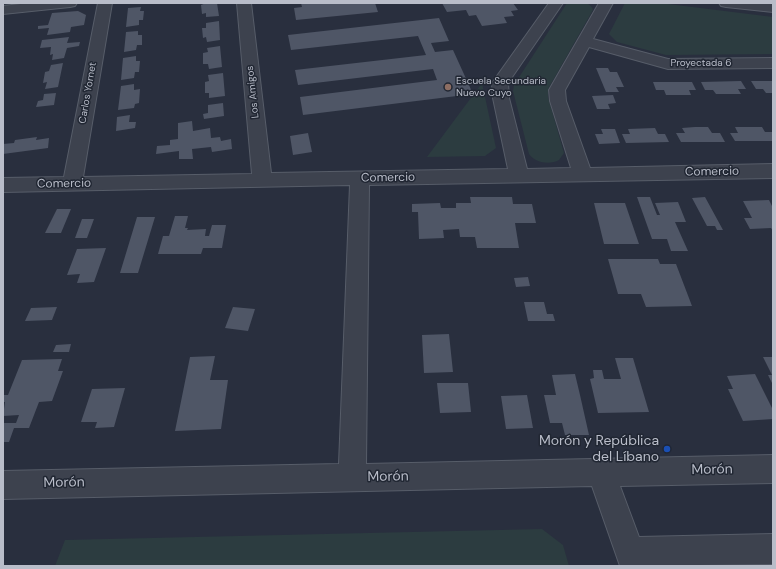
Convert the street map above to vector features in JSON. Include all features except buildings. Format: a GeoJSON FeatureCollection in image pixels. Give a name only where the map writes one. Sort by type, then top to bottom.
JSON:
{"type":"FeatureCollection","features":[{"type":"Feature","properties":{"kind":"street"},"geometry":{"type":"LineString","coordinates":[[3,10],[70,3]]}},
{"type":"Feature","properties":{"kind":"street","name":"Carlos Yornet"},"geometry":{"type":"LineString","coordinates":[[72,184],[105,3]]}},
{"type":"Feature","properties":{"kind":"street","name":"Los Amigos"},"geometry":{"type":"LineString","coordinates":[[244,3],[262,181]]}},
{"type":"Feature","properties":{"kind":"street"},"geometry":{"type":"LineString","coordinates":[[519,176],[501,94],[500,83],[556,3]]}},
{"type":"Feature","properties":{"kind":"street"},"geometry":{"type":"LineString","coordinates":[[583,175],[557,94],[559,86],[606,3]]}},
{"type":"Feature","properties":{"kind":"street"},"geometry":{"type":"LineString","coordinates":[[726,3],[773,8]]}},
{"type":"Feature","properties":{"kind":"street","name":"Proyectada 6"},"geometry":{"type":"LineString","coordinates":[[584,41],[668,64],[773,63]]}},
{"type":"Feature","properties":{"kind":"street","name":"Comercio"},"geometry":{"type":"LineString","coordinates":[[3,185],[773,171]]}},
{"type":"Feature","properties":{"kind":"street"},"geometry":{"type":"LineString","coordinates":[[352,477],[360,179]]}},
{"type":"Feature","properties":{"kind":"street","name":"Morón"},"geometry":{"type":"LineString","coordinates":[[3,485],[773,468]]}},
{"type":"Feature","properties":{"kind":"street"},"geometry":{"type":"LineString","coordinates":[[601,472],[633,559],[773,549]]}},
{"type":"Feature","properties":{"kind":"shaded area"},"geometry":{"type":"Polygon","coordinates":[[[567,3],[586,3],[593,10],[548,89],[548,97],[564,153],[559,160],[547,163],[535,159],[529,154],[513,91],[514,85],[567,3]]]}},
{"type":"Feature","properties":{"kind":"shaded area"},"geometry":{"type":"Polygon","coordinates":[[[625,3],[660,3],[773,17],[773,54],[666,55],[617,42],[609,34],[625,3]]]}},
{"type":"Feature","properties":{"kind":"shaded area"},"geometry":{"type":"Polygon","coordinates":[[[482,83],[496,148],[485,156],[427,157],[482,83]]]}},
{"type":"Feature","properties":{"kind":"shaded area"},"geometry":{"type":"Polygon","coordinates":[[[542,529],[563,545],[569,566],[55,566],[65,540],[542,529]]]}},
{"type":"Feature","properties":{"kind":"place","name":"Escuela Secundaria Nuevo Cuyo"},"geometry":{"type":"Point","coordinates":[448,87]}},
{"type":"Feature","properties":{"kind":"place","name":"Morón y República del Líbano"},"geometry":{"type":"Point","coordinates":[667,449]}}]}
